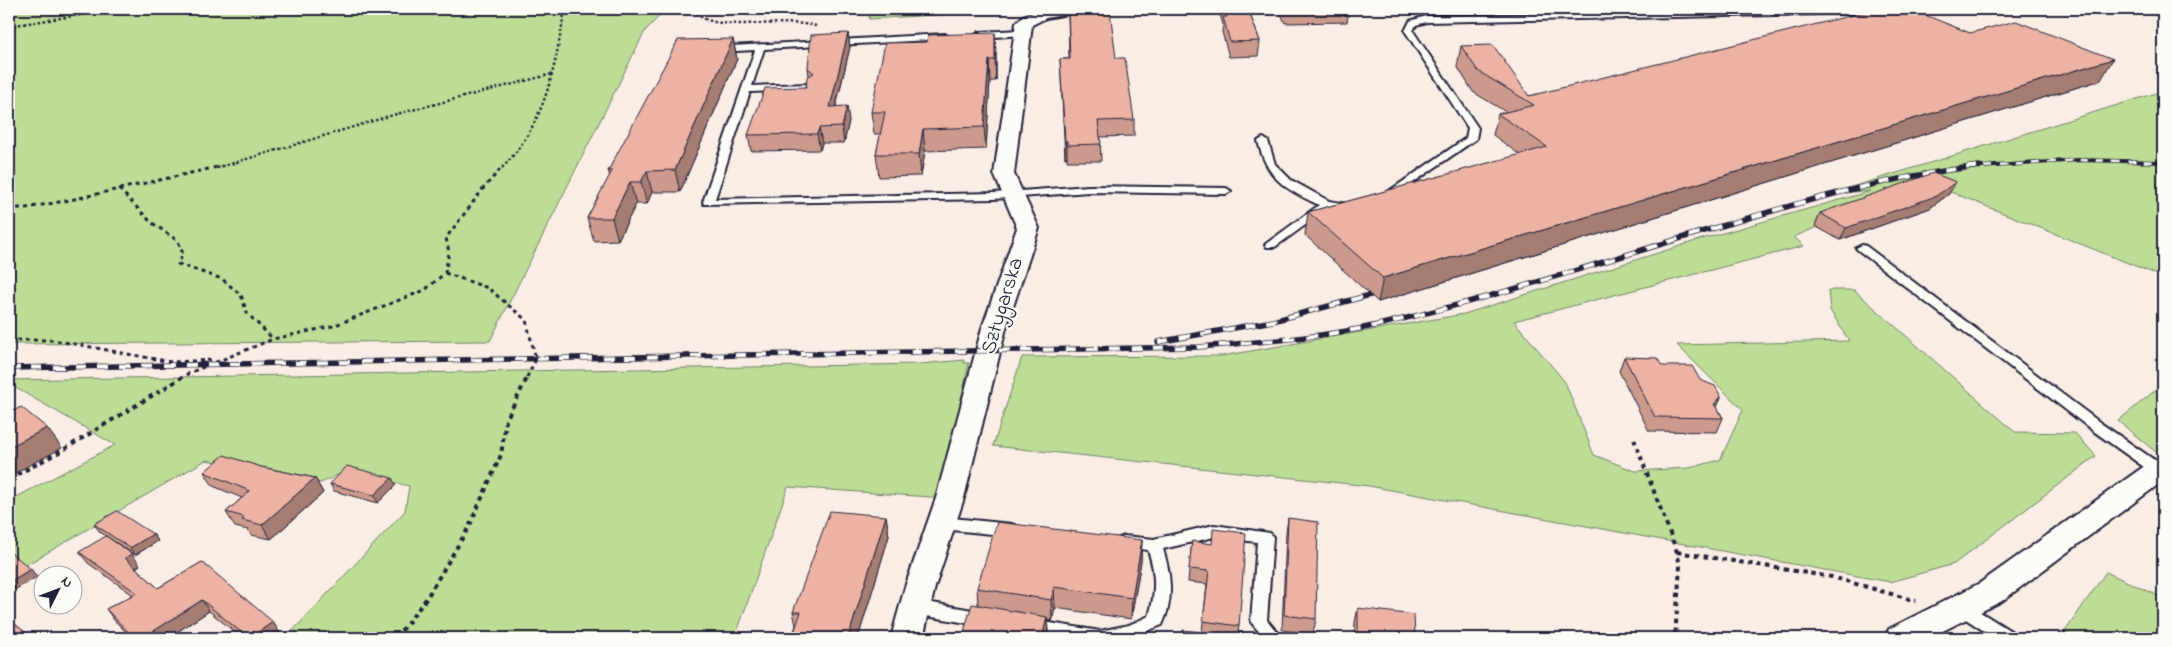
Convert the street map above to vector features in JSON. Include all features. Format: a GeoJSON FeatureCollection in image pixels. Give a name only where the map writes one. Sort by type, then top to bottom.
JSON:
{"type":"FeatureCollection","features":[{"type":"Feature","properties":{"kind":"street"},"geometry":{"type":"LineString","coordinates":[[1022,34],[1024,23],[1030,18],[1073,9]]}},
{"type":"Feature","properties":{"kind":"street","name":"Sztygarska"},"geometry":{"type":"LineString","coordinates":[[908,638],[915,607],[950,498],[994,328],[1028,228],[1004,174],[1022,34]]}},
{"type":"Feature","properties":{"kind":"street"},"geometry":{"type":"LineString","coordinates":[[1907,636],[1991,592],[2162,470]]}},
{"type":"Feature","properties":{"kind":"lane"},"geometry":{"type":"LineString","coordinates":[[1377,202],[1471,139],[1473,128],[1409,31],[1413,23],[1426,19],[1918,9]]}},
{"type":"Feature","properties":{"kind":"lane"},"geometry":{"type":"LineString","coordinates":[[973,36],[1022,34]]}},
{"type":"Feature","properties":{"kind":"lane"},"geometry":{"type":"LineString","coordinates":[[705,49],[954,37]]}},
{"type":"Feature","properties":{"kind":"lane"},"geometry":{"type":"LineString","coordinates":[[761,46],[708,202],[994,196],[1089,190],[1226,191]]}},
{"type":"Feature","properties":{"kind":"lane"},"geometry":{"type":"LineString","coordinates":[[746,89],[809,87]]}},
{"type":"Feature","properties":{"kind":"lane"},"geometry":{"type":"LineString","coordinates":[[1263,141],[1270,164],[1283,178],[1302,192],[1327,204],[1354,208],[1362,206]]}},
{"type":"Feature","properties":{"kind":"lane"},"geometry":{"type":"LineString","coordinates":[[1271,245],[1327,204]]}},
{"type":"Feature","properties":{"kind":"lane"},"geometry":{"type":"LineString","coordinates":[[1862,248],[2096,427],[2162,470]]}},
{"type":"Feature","properties":{"kind":"lane"},"geometry":{"type":"LineString","coordinates":[[942,523],[1030,532]]}},
{"type":"Feature","properties":{"kind":"lane"},"geometry":{"type":"LineString","coordinates":[[1106,540],[1154,545],[1214,531],[1265,537],[1259,622],[1274,638]]}},
{"type":"Feature","properties":{"kind":"lane"},"geometry":{"type":"LineString","coordinates":[[915,607],[1071,636],[1099,638],[1132,632],[1156,620],[1163,596],[1160,563],[1154,545]]}},
{"type":"Feature","properties":{"kind":"lane"},"geometry":{"type":"LineString","coordinates":[[1961,607],[2008,638]]}},
{"type":"Feature","properties":{"kind":"path"},"geometry":{"type":"LineString","coordinates":[[9,26],[120,9]]}},
{"type":"Feature","properties":{"kind":"path"},"geometry":{"type":"LineString","coordinates":[[9,479],[63,450],[189,373],[217,360],[273,339],[334,326],[378,310],[424,290],[445,273],[449,252],[446,238],[482,189],[527,138],[543,102],[552,74],[558,52],[565,9]]}},
{"type":"Feature","properties":{"kind":"path"},"geometry":{"type":"LineString","coordinates":[[693,9],[704,18],[727,23],[786,20],[804,22],[822,30],[827,42]]}},
{"type":"Feature","properties":{"kind":"path"},"geometry":{"type":"LineString","coordinates":[[9,208],[26,208],[237,163],[393,115],[552,74]]}},
{"type":"Feature","properties":{"kind":"path"},"geometry":{"type":"LineString","coordinates":[[118,188],[151,222],[178,241],[183,254],[178,264],[222,279],[241,295],[247,313],[273,339]]}},
{"type":"Feature","properties":{"kind":"path"},"geometry":{"type":"LineString","coordinates":[[396,638],[426,599],[469,527],[501,455],[506,420],[536,359],[526,320],[488,288],[445,273]]}},
{"type":"Feature","properties":{"kind":"path"},"geometry":{"type":"LineString","coordinates":[[9,340],[53,340],[171,362],[217,360]]}},
{"type":"Feature","properties":{"kind":"path"},"geometry":{"type":"LineString","coordinates":[[1634,439],[1677,552],[1680,566],[1675,638]]}},
{"type":"Feature","properties":{"kind":"path"},"geometry":{"type":"LineString","coordinates":[[1677,552],[1832,577],[1925,603]]}},
{"type":"Feature","properties":{"kind":"green space"},"geometry":{"type":"Polygon","coordinates":[[[9,9],[666,9],[645,31],[490,341],[9,344],[9,9]]]}},
{"type":"Feature","properties":{"kind":"green space"},"geometry":{"type":"Polygon","coordinates":[[[870,9],[1001,9],[983,12],[869,19],[870,9]]]}},
{"type":"Feature","properties":{"kind":"green space"},"geometry":{"type":"Polygon","coordinates":[[[2163,91],[2163,277],[1923,181],[1794,237],[1804,246],[1514,321],[1565,382],[1594,455],[1635,471],[1689,468],[1720,460],[1743,410],[1677,345],[1849,341],[1830,310],[1828,290],[1854,290],[2015,432],[2075,433],[2096,456],[1954,564],[1890,582],[1369,486],[993,446],[1022,357],[1222,356],[1464,314],[1702,239],[1871,191],[1832,193],[2163,91]]]}},
{"type":"Feature","properties":{"kind":"green space"},"geometry":{"type":"Polygon","coordinates":[[[964,360],[964,363],[969,363],[960,403],[972,419],[944,498],[788,487],[735,638],[286,638],[405,511],[409,486],[346,471],[321,483],[206,460],[9,575],[9,501],[115,445],[9,384],[9,380],[920,364],[964,360]]]}},
{"type":"Feature","properties":{"kind":"green space"},"geometry":{"type":"Polygon","coordinates":[[[2163,384],[2163,447],[2157,453],[2118,421],[2163,384]]]}},
{"type":"Feature","properties":{"kind":"green space"},"geometry":{"type":"Polygon","coordinates":[[[2106,572],[2163,598],[2163,638],[2078,638],[2064,633],[2106,572]]]}},
{"type":"Feature","properties":{"kind":"building"},"geometry":{"type":"Polygon","coordinates":[[[1224,9],[1248,9],[1260,41],[1230,42],[1223,17],[1227,17],[1224,9]]]}},
{"type":"Feature","properties":{"kind":"building"},"geometry":{"type":"Polygon","coordinates":[[[1877,9],[1910,9],[1970,33],[2016,21],[2113,59],[1383,278],[1308,212],[1547,147],[1498,114],[1534,105],[1478,71],[1461,46],[1493,45],[1529,96],[1877,9]]]}},
{"type":"Feature","properties":{"kind":"building"},"geometry":{"type":"Polygon","coordinates":[[[1110,11],[1116,58],[1125,58],[1134,120],[1098,121],[1101,144],[1067,145],[1067,141],[1065,141],[1060,59],[1070,59],[1068,12],[1110,11]]]}},
{"type":"Feature","properties":{"kind":"building"},"geometry":{"type":"Polygon","coordinates":[[[848,33],[830,107],[847,106],[842,127],[819,128],[817,134],[748,135],[765,88],[806,87],[807,77],[814,73],[808,68],[811,35],[848,33]]]}},
{"type":"Feature","properties":{"kind":"building"},"geometry":{"type":"Polygon","coordinates":[[[995,33],[995,60],[989,60],[984,127],[923,129],[919,154],[876,154],[885,112],[871,112],[885,43],[927,42],[928,35],[995,33]]]}},
{"type":"Feature","properties":{"kind":"building"},"geometry":{"type":"Polygon","coordinates":[[[733,39],[675,170],[647,171],[641,182],[630,182],[612,218],[587,218],[612,171],[608,171],[678,40],[733,39]]]}},
{"type":"Feature","properties":{"kind":"building"},"geometry":{"type":"Polygon","coordinates":[[[1933,173],[1956,182],[1936,196],[1846,228],[1820,213],[1933,173]]]}},
{"type":"Feature","properties":{"kind":"building"},"geometry":{"type":"Polygon","coordinates":[[[1624,357],[1657,358],[1662,366],[1692,366],[1700,380],[1715,386],[1721,397],[1714,404],[1723,418],[1655,417],[1624,357]]]}},
{"type":"Feature","properties":{"kind":"building"},"geometry":{"type":"Polygon","coordinates":[[[21,407],[47,428],[9,447],[9,413],[21,407]]]}},
{"type":"Feature","properties":{"kind":"building"},"geometry":{"type":"Polygon","coordinates":[[[224,455],[261,467],[315,478],[262,525],[242,520],[244,517],[226,512],[250,491],[204,472],[224,455]]]}},
{"type":"Feature","properties":{"kind":"building"},"geometry":{"type":"Polygon","coordinates":[[[347,466],[392,478],[374,495],[330,484],[347,466]]]}},
{"type":"Feature","properties":{"kind":"building"},"geometry":{"type":"Polygon","coordinates":[[[117,511],[153,534],[130,548],[94,524],[117,511]]]}},
{"type":"Feature","properties":{"kind":"building"},"geometry":{"type":"Polygon","coordinates":[[[830,511],[886,516],[848,638],[792,638],[801,612],[793,612],[830,511]]]}},
{"type":"Feature","properties":{"kind":"building"},"geometry":{"type":"Polygon","coordinates":[[[1288,518],[1318,522],[1316,619],[1284,615],[1288,518]]]}},
{"type":"Feature","properties":{"kind":"building"},"geometry":{"type":"Polygon","coordinates":[[[997,522],[1142,540],[1132,598],[1054,587],[1051,600],[977,588],[997,522]]]}},
{"type":"Feature","properties":{"kind":"building"},"geometry":{"type":"Polygon","coordinates":[[[1213,529],[1246,533],[1239,626],[1203,621],[1209,571],[1189,569],[1192,541],[1212,544],[1213,529]]]}},
{"type":"Feature","properties":{"kind":"building"},"geometry":{"type":"Polygon","coordinates":[[[106,536],[132,554],[125,558],[158,588],[202,562],[273,622],[248,638],[202,600],[143,638],[134,638],[106,609],[137,593],[79,552],[106,536]]]}},
{"type":"Feature","properties":{"kind":"building"},"geometry":{"type":"Polygon","coordinates":[[[9,551],[31,569],[9,582],[9,551]]]}},
{"type":"Feature","properties":{"kind":"building"},"geometry":{"type":"Polygon","coordinates":[[[972,604],[1047,617],[1042,638],[962,638],[972,604]]]}},
{"type":"Feature","properties":{"kind":"building"},"geometry":{"type":"Polygon","coordinates":[[[1358,608],[1414,615],[1415,636],[1399,634],[1399,638],[1370,638],[1358,636],[1358,608]]]}},
{"type":"Feature","properties":{"kind":"building"},"geometry":{"type":"Polygon","coordinates":[[[9,619],[30,636],[36,638],[9,638],[9,619]]]}},
{"type":"Feature","properties":{"kind":"building"},"geometry":{"type":"Polygon","coordinates":[[[1183,630],[1211,633],[1210,638],[1182,638],[1183,630]]]}},
{"type":"Feature","properties":{"kind":"railway"},"geometry":{"type":"LineString","coordinates":[[1968,168],[2079,160],[2163,162]]}},
{"type":"Feature","properties":{"kind":"railway"},"geometry":{"type":"LineString","coordinates":[[9,368],[1198,347],[1288,339],[1378,325],[1422,314],[1510,290],[1821,197],[1884,182],[1979,166]]}},
{"type":"Feature","properties":{"kind":"railway"},"geometry":{"type":"LineString","coordinates":[[1158,342],[1273,321],[1385,291]]}}]}
